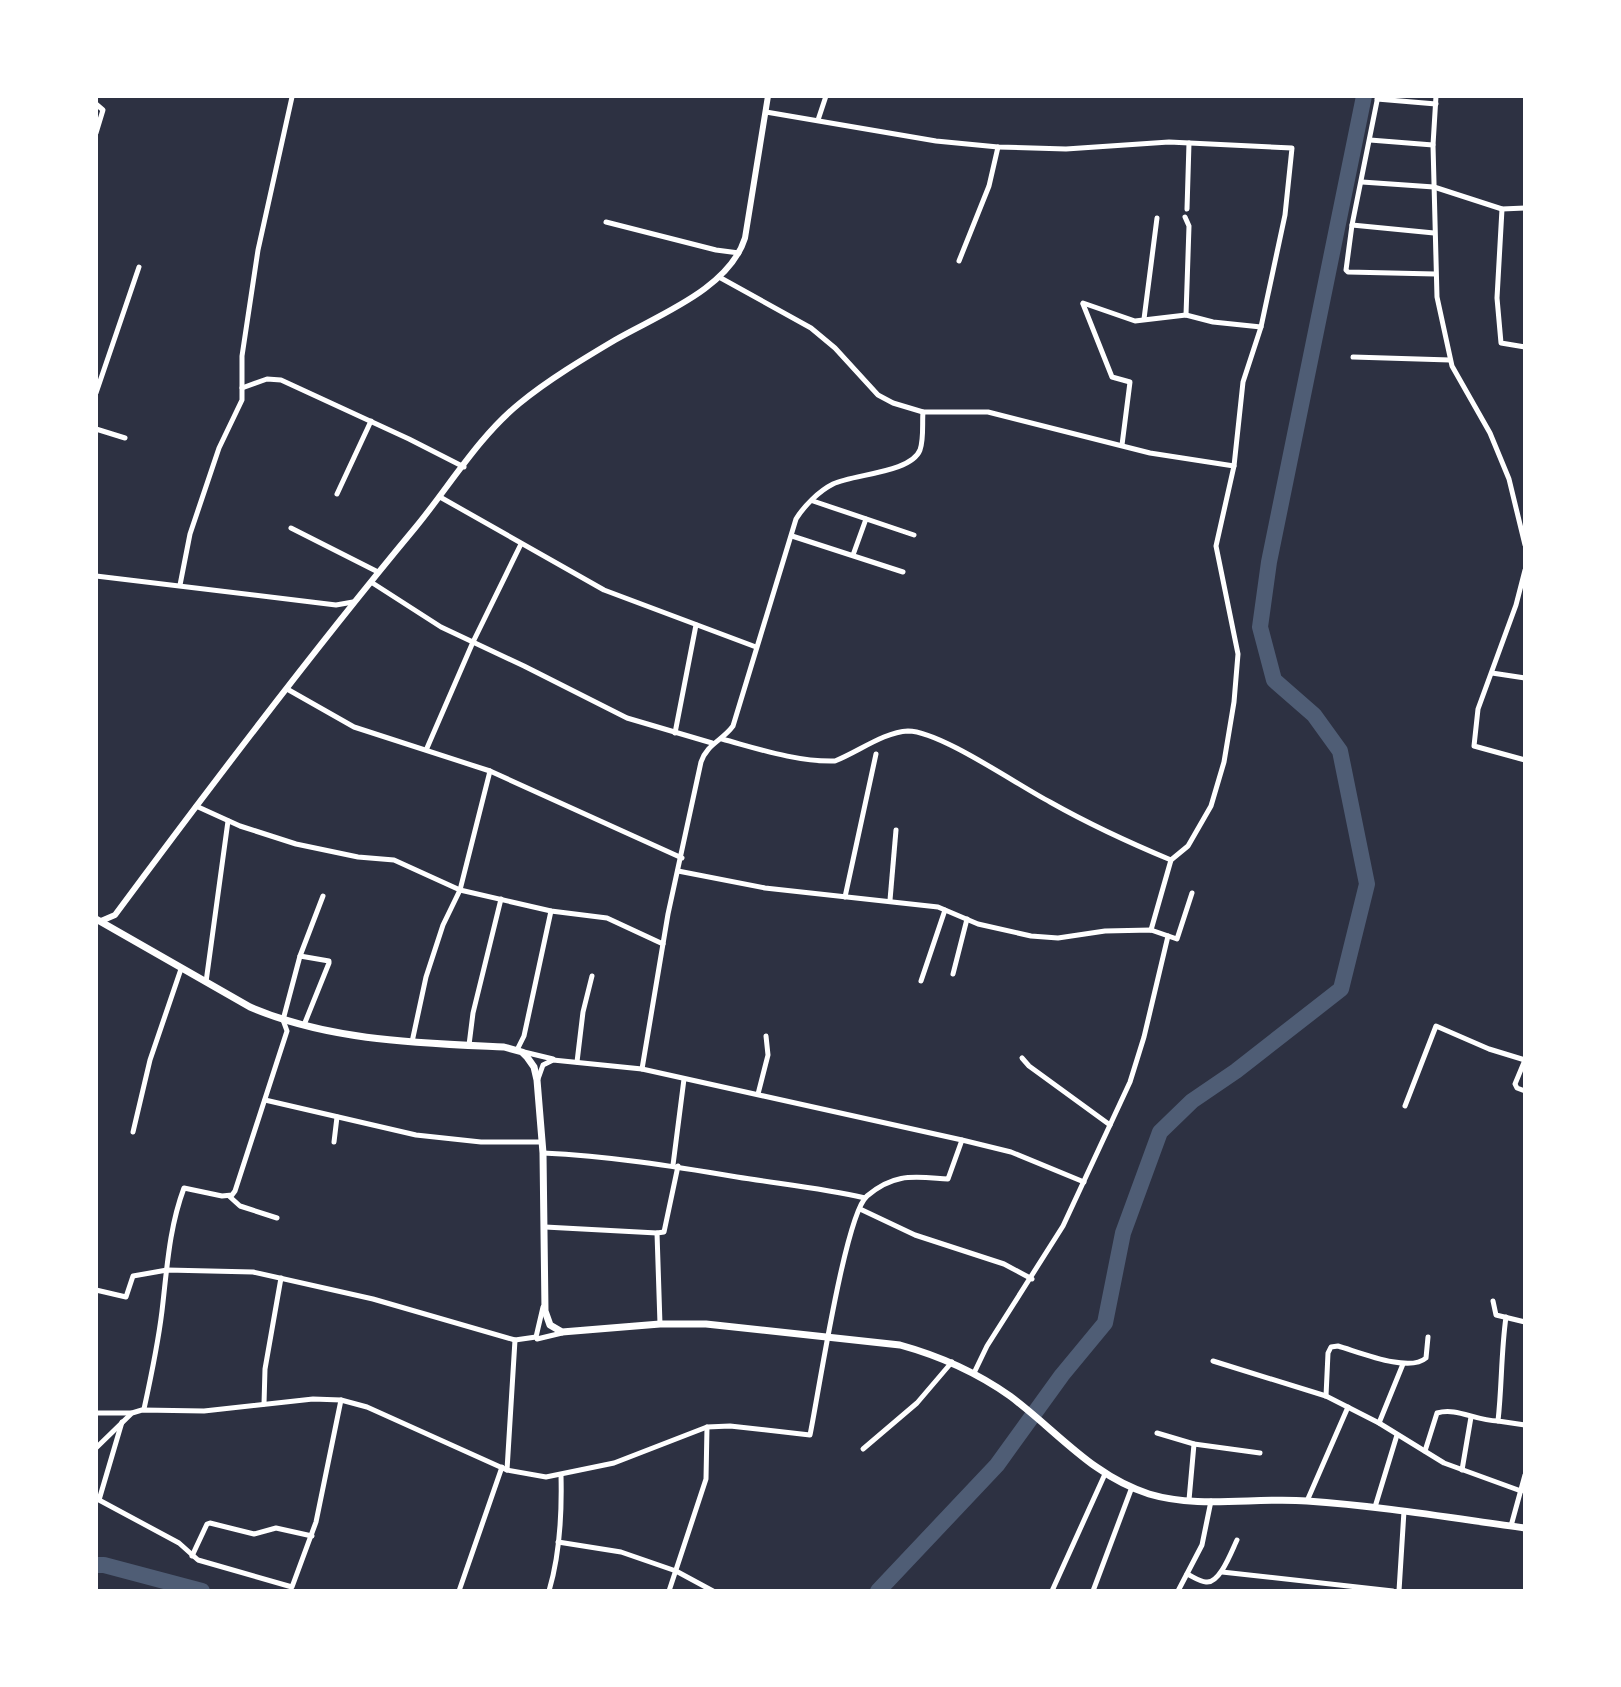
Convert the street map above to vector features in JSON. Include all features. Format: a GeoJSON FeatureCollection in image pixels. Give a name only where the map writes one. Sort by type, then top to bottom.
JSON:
{"type":"FeatureCollection","features":[{"type":"Feature","properties":{"kind":"main road"},"geometry":{"type":"LineString","coordinates":[[99,920],[250,1007],[283,1020],[355,1035],[519,1051],[531,1062],[537,1080],[543,1153],[544,1298],[550,1325],[562,1332],[660,1324],[727,1325],[900,1345],[952,1362],[974,1373],[1011,1397],[1056,1437],[1105,1474],[1150,1494],[1189,1500],[1307,1501],[1375,1507],[1525,1528]]}},
{"type":"Feature","properties":{"kind":"street"},"geometry":{"type":"LineString","coordinates":[[115,929],[115,915],[195,806],[496,425],[527,398],[719,277],[739,253],[745,238],[768,96]]}},
{"type":"Feature","properties":{"kind":"street"},"geometry":{"type":"LineString","coordinates":[[818,120],[826,96]]}},
{"type":"Feature","properties":{"kind":"street"},"geometry":{"type":"LineString","coordinates":[[1436,96],[1433,145],[1435,274],[1450,360],[1490,433],[1509,479],[1525,545]]}},
{"type":"Feature","properties":{"kind":"street"},"geometry":{"type":"LineString","coordinates":[[180,585],[190,534],[222,439],[242,400],[242,356],[258,250],[292,97]]}},
{"type":"Feature","properties":{"kind":"street"},"geometry":{"type":"LineString","coordinates":[[1435,274],[1348,272],[1345,267],[1378,97],[1436,104]]}},
{"type":"Feature","properties":{"kind":"street"},"geometry":{"type":"LineString","coordinates":[[96,104],[103,110],[96,133]]}},
{"type":"Feature","properties":{"kind":"street"},"geometry":{"type":"LineString","coordinates":[[766,112],[936,141],[998,147],[1066,149],[1135,143],[1189,143],[1292,148],[1285,215],[1261,327],[1243,382],[1234,466],[1216,546],[1238,654],[1224,762],[1211,806],[1188,846],[1171,860],[1151,930]]}},
{"type":"Feature","properties":{"kind":"street"},"geometry":{"type":"LineString","coordinates":[[1370,140],[1433,145]]}},
{"type":"Feature","properties":{"kind":"street"},"geometry":{"type":"LineString","coordinates":[[1187,209],[1189,143]]}},
{"type":"Feature","properties":{"kind":"street"},"geometry":{"type":"LineString","coordinates":[[959,261],[989,186],[998,147]]}},
{"type":"Feature","properties":{"kind":"street"},"geometry":{"type":"LineString","coordinates":[[1362,182],[1434,187],[1502,209],[1525,208]]}},
{"type":"Feature","properties":{"kind":"street"},"geometry":{"type":"LineString","coordinates":[[1502,209],[1497,298],[1501,343],[1525,347]]}},
{"type":"Feature","properties":{"kind":"street"},"geometry":{"type":"LineString","coordinates":[[1185,217],[1189,226],[1186,315]]}},
{"type":"Feature","properties":{"kind":"street"},"geometry":{"type":"LineString","coordinates":[[1144,319],[1157,218]]}},
{"type":"Feature","properties":{"kind":"street"},"geometry":{"type":"LineString","coordinates":[[606,222],[739,253]]}},
{"type":"Feature","properties":{"kind":"street"},"geometry":{"type":"LineString","coordinates":[[1352,225],[1434,233]]}},
{"type":"Feature","properties":{"kind":"street"},"geometry":{"type":"LineString","coordinates":[[96,393],[139,267]]}},
{"type":"Feature","properties":{"kind":"street"},"geometry":{"type":"LineString","coordinates":[[719,277],[811,328],[835,348],[878,395],[893,403],[923,412],[988,412],[1159,455],[1234,466]]}},
{"type":"Feature","properties":{"kind":"street"},"geometry":{"type":"LineString","coordinates":[[1122,445],[1130,382],[1112,377],[1083,303],[1135,321],[1186,315],[1213,322],[1261,327]]}},
{"type":"Feature","properties":{"kind":"street"},"geometry":{"type":"LineString","coordinates":[[1353,357],[1450,360]]}},
{"type":"Feature","properties":{"kind":"street"},"geometry":{"type":"LineString","coordinates":[[242,388],[267,379],[281,380],[464,467]]}},
{"type":"Feature","properties":{"kind":"street"},"geometry":{"type":"LineString","coordinates":[[642,1069],[663,944],[701,762],[705,751],[733,726],[796,519],[803,507],[837,482],[882,471],[914,457],[919,451],[923,412]]}},
{"type":"Feature","properties":{"kind":"street"},"geometry":{"type":"LineString","coordinates":[[337,494],[371,421]]}},
{"type":"Feature","properties":{"kind":"street"},"geometry":{"type":"LineString","coordinates":[[96,429],[125,438]]}},
{"type":"Feature","properties":{"kind":"street"},"geometry":{"type":"LineString","coordinates":[[440,497],[604,590],[757,647]]}},
{"type":"Feature","properties":{"kind":"street"},"geometry":{"type":"LineString","coordinates":[[812,501],[914,535]]}},
{"type":"Feature","properties":{"kind":"street"},"geometry":{"type":"LineString","coordinates":[[853,555],[866,519]]}},
{"type":"Feature","properties":{"kind":"street"},"geometry":{"type":"LineString","coordinates":[[291,528],[378,572]]}},
{"type":"Feature","properties":{"kind":"street"},"geometry":{"type":"LineString","coordinates":[[792,536],[903,572]]}},
{"type":"Feature","properties":{"kind":"street"},"geometry":{"type":"LineString","coordinates":[[427,748],[473,642],[521,544]]}},
{"type":"Feature","properties":{"kind":"street"},"geometry":{"type":"LineString","coordinates":[[1525,570],[1478,709],[1474,746],[1525,760]]}},
{"type":"Feature","properties":{"kind":"street"},"geometry":{"type":"LineString","coordinates":[[96,576],[336,605],[354,602]]}},
{"type":"Feature","properties":{"kind":"street"},"geometry":{"type":"LineString","coordinates":[[371,582],[441,627],[627,718],[713,743]]}},
{"type":"Feature","properties":{"kind":"street"},"geometry":{"type":"LineString","coordinates":[[336,605],[341,611],[340,620]]}},
{"type":"Feature","properties":{"kind":"street"},"geometry":{"type":"LineString","coordinates":[[675,733],[696,625]]}},
{"type":"Feature","properties":{"kind":"street"},"geometry":{"type":"LineString","coordinates":[[1492,673],[1525,678]]}},
{"type":"Feature","properties":{"kind":"street"},"geometry":{"type":"LineString","coordinates":[[287,689],[354,727],[427,748],[490,771],[682,858]]}},
{"type":"Feature","properties":{"kind":"street"},"geometry":{"type":"LineString","coordinates":[[722,739],[825,762],[835,761],[899,733],[926,735],[1049,802],[1171,860]]}},
{"type":"Feature","properties":{"kind":"street"},"geometry":{"type":"LineString","coordinates":[[845,897],[876,754]]}},
{"type":"Feature","properties":{"kind":"street"},"geometry":{"type":"LineString","coordinates":[[412,1042],[426,977],[441,931],[460,890],[490,771]]}},
{"type":"Feature","properties":{"kind":"street"},"geometry":{"type":"LineString","coordinates":[[195,806],[228,821],[296,844],[358,857],[394,860],[460,890],[551,911],[607,918],[663,944]]}},
{"type":"Feature","properties":{"kind":"street"},"geometry":{"type":"LineString","coordinates":[[206,983],[228,821]]}},
{"type":"Feature","properties":{"kind":"street"},"geometry":{"type":"LineString","coordinates":[[890,900],[896,830]]}},
{"type":"Feature","properties":{"kind":"street"},"geometry":{"type":"LineString","coordinates":[[678,871],[765,888],[890,900],[945,910],[1005,932],[1058,938],[1105,931],[1151,930],[1177,939],[1192,893]]}},
{"type":"Feature","properties":{"kind":"street"},"geometry":{"type":"LineString","coordinates":[[229,1196],[235,1191],[287,1031],[283,1020],[300,956],[323,896]]}},
{"type":"Feature","properties":{"kind":"street"},"geometry":{"type":"LineString","coordinates":[[469,1045],[473,1013],[501,899]]}},
{"type":"Feature","properties":{"kind":"street"},"geometry":{"type":"LineString","coordinates":[[921,981],[945,910]]}},
{"type":"Feature","properties":{"kind":"street"},"geometry":{"type":"LineString","coordinates":[[551,911],[519,1051],[562,1060],[642,1069],[962,1140],[1011,1152],[1084,1182]]}},
{"type":"Feature","properties":{"kind":"street"},"geometry":{"type":"LineString","coordinates":[[99,920],[115,915]]}},
{"type":"Feature","properties":{"kind":"street"},"geometry":{"type":"LineString","coordinates":[[953,974],[967,919]]}},
{"type":"Feature","properties":{"kind":"street"},"geometry":{"type":"LineString","coordinates":[[974,1373],[987,1346],[1063,1226],[1130,1082],[1168,936]]}},
{"type":"Feature","properties":{"kind":"street"},"geometry":{"type":"LineString","coordinates":[[300,956],[329,961],[304,1025]]}},
{"type":"Feature","properties":{"kind":"street"},"geometry":{"type":"LineString","coordinates":[[133,1132],[150,1060],[181,969]]}},
{"type":"Feature","properties":{"kind":"street"},"geometry":{"type":"LineString","coordinates":[[577,1062],[583,1012],[592,976]]}},
{"type":"Feature","properties":{"kind":"street"},"geometry":{"type":"LineString","coordinates":[[1405,1106],[1436,1026],[1489,1049],[1525,1060],[1515,1084],[1525,1091]]}},
{"type":"Feature","properties":{"kind":"street"},"geometry":{"type":"LineString","coordinates":[[758,1094],[768,1055],[766,1036]]}},
{"type":"Feature","properties":{"kind":"street"},"geometry":{"type":"LineString","coordinates":[[1022,1058],[1110,1125]]}},
{"type":"Feature","properties":{"kind":"street"},"geometry":{"type":"LineString","coordinates":[[537,1080],[547,1062],[562,1060]]}},
{"type":"Feature","properties":{"kind":"street"},"geometry":{"type":"LineString","coordinates":[[545,1227],[664,1232],[676,1166],[684,1079]]}},
{"type":"Feature","properties":{"kind":"street"},"geometry":{"type":"LineString","coordinates":[[265,1100],[416,1135],[481,1142],[542,1142]]}},
{"type":"Feature","properties":{"kind":"street"},"geometry":{"type":"LineString","coordinates":[[334,1142],[337,1117]]}},
{"type":"Feature","properties":{"kind":"street"},"geometry":{"type":"LineString","coordinates":[[96,1413],[132,1413],[144,1409],[204,1411],[341,1400],[367,1407],[505,1468],[537,1476],[561,1475],[614,1463],[707,1427],[730,1426],[810,1435],[844,1258],[865,1198],[899,1177],[950,1178],[962,1140]]}},
{"type":"Feature","properties":{"kind":"street"},"geometry":{"type":"LineString","coordinates":[[543,1153],[599,1156],[676,1166],[822,1187],[865,1198]]}},
{"type":"Feature","properties":{"kind":"street"},"geometry":{"type":"LineString","coordinates":[[144,1409],[158,1340],[173,1223],[184,1188],[229,1196],[240,1206],[277,1218]]}},
{"type":"Feature","properties":{"kind":"street"},"geometry":{"type":"LineString","coordinates":[[860,1209],[915,1235],[1004,1264],[1032,1279]]}},
{"type":"Feature","properties":{"kind":"street"},"geometry":{"type":"LineString","coordinates":[[657,1233],[660,1324]]}},
{"type":"Feature","properties":{"kind":"street"},"geometry":{"type":"LineString","coordinates":[[96,1290],[126,1297],[135,1274],[167,1270],[238,1271],[373,1299],[515,1340],[569,1333]]}},
{"type":"Feature","properties":{"kind":"street"},"geometry":{"type":"LineString","coordinates":[[264,1404],[265,1369],[281,1278]]}},
{"type":"Feature","properties":{"kind":"street"},"geometry":{"type":"LineString","coordinates":[[532,1340],[539,1334],[544,1298]]}},
{"type":"Feature","properties":{"kind":"street"},"geometry":{"type":"LineString","coordinates":[[1493,1301],[1496,1315],[1525,1322]]}},
{"type":"Feature","properties":{"kind":"street"},"geometry":{"type":"LineString","coordinates":[[1498,1421],[1503,1378],[1501,1348],[1506,1317]]}},
{"type":"Feature","properties":{"kind":"street"},"geometry":{"type":"LineString","coordinates":[[1326,1396],[1328,1353],[1333,1347],[1403,1364],[1416,1364],[1424,1360],[1428,1337]]}},
{"type":"Feature","properties":{"kind":"street"},"geometry":{"type":"LineString","coordinates":[[459,1591],[505,1468],[515,1340]]}},
{"type":"Feature","properties":{"kind":"street"},"geometry":{"type":"LineString","coordinates":[[1213,1361],[1326,1396],[1462,1470],[1521,1491]]}},
{"type":"Feature","properties":{"kind":"street"},"geometry":{"type":"LineString","coordinates":[[863,1449],[917,1403],[952,1362]]}},
{"type":"Feature","properties":{"kind":"street"},"geometry":{"type":"LineString","coordinates":[[1379,1423],[1403,1364]]}},
{"type":"Feature","properties":{"kind":"street"},"geometry":{"type":"LineString","coordinates":[[122,1422],[99,1500],[179,1543],[192,1556],[292,1587],[312,1536],[341,1400]]}},
{"type":"Feature","properties":{"kind":"street"},"geometry":{"type":"LineString","coordinates":[[1307,1501],[1348,1407]]}},
{"type":"Feature","properties":{"kind":"street"},"geometry":{"type":"LineString","coordinates":[[1425,1451],[1437,1413],[1451,1411],[1525,1425]]}},
{"type":"Feature","properties":{"kind":"street"},"geometry":{"type":"LineString","coordinates":[[96,1448],[132,1413]]}},
{"type":"Feature","properties":{"kind":"street"},"geometry":{"type":"LineString","coordinates":[[1462,1470],[1471,1417]]}},
{"type":"Feature","properties":{"kind":"street"},"geometry":{"type":"LineString","coordinates":[[669,1591],[706,1479],[707,1427]]}},
{"type":"Feature","properties":{"kind":"street"},"geometry":{"type":"LineString","coordinates":[[1157,1433],[1194,1444],[1260,1453]]}},
{"type":"Feature","properties":{"kind":"street"},"geometry":{"type":"LineString","coordinates":[[1375,1507],[1397,1435]]}},
{"type":"Feature","properties":{"kind":"street"},"geometry":{"type":"LineString","coordinates":[[1189,1500],[1194,1444]]}},
{"type":"Feature","properties":{"kind":"street"},"geometry":{"type":"LineString","coordinates":[[1052,1591],[1105,1474]]}},
{"type":"Feature","properties":{"kind":"street"},"geometry":{"type":"LineString","coordinates":[[549,1591],[558,1542],[561,1475]]}},
{"type":"Feature","properties":{"kind":"street"},"geometry":{"type":"LineString","coordinates":[[1511,1526],[1525,1475]]}},
{"type":"Feature","properties":{"kind":"street"},"geometry":{"type":"LineString","coordinates":[[1093,1591],[1132,1487]]}},
{"type":"Feature","properties":{"kind":"street"},"geometry":{"type":"LineString","coordinates":[[1178,1591],[1202,1545],[1211,1501]]}},
{"type":"Feature","properties":{"kind":"street"},"geometry":{"type":"LineString","coordinates":[[1222,1572],[1396,1591],[1404,1511]]}},
{"type":"Feature","properties":{"kind":"street"},"geometry":{"type":"LineString","coordinates":[[192,1556],[210,1523],[254,1534],[276,1528],[312,1536]]}},
{"type":"Feature","properties":{"kind":"street"},"geometry":{"type":"LineString","coordinates":[[1187,1574],[1208,1583],[1222,1572],[1237,1540]]}},
{"type":"Feature","properties":{"kind":"street"},"geometry":{"type":"LineString","coordinates":[[558,1542],[621,1552],[676,1571],[713,1591]]}},
{"type":"Feature","properties":{"kind":"waterway"},"geometry":{"type":"LineString","coordinates":[[878,1591],[997,1465],[1062,1375],[1105,1323],[1123,1233],[1160,1132],[1192,1101],[1236,1071],[1341,989],[1367,884],[1340,751],[1314,715],[1274,680],[1260,627],[1269,562],[1364,96]]}},
{"type":"Feature","properties":{"kind":"waterway"},"geometry":{"type":"LineString","coordinates":[[96,1565],[202,1591]]}}]}
